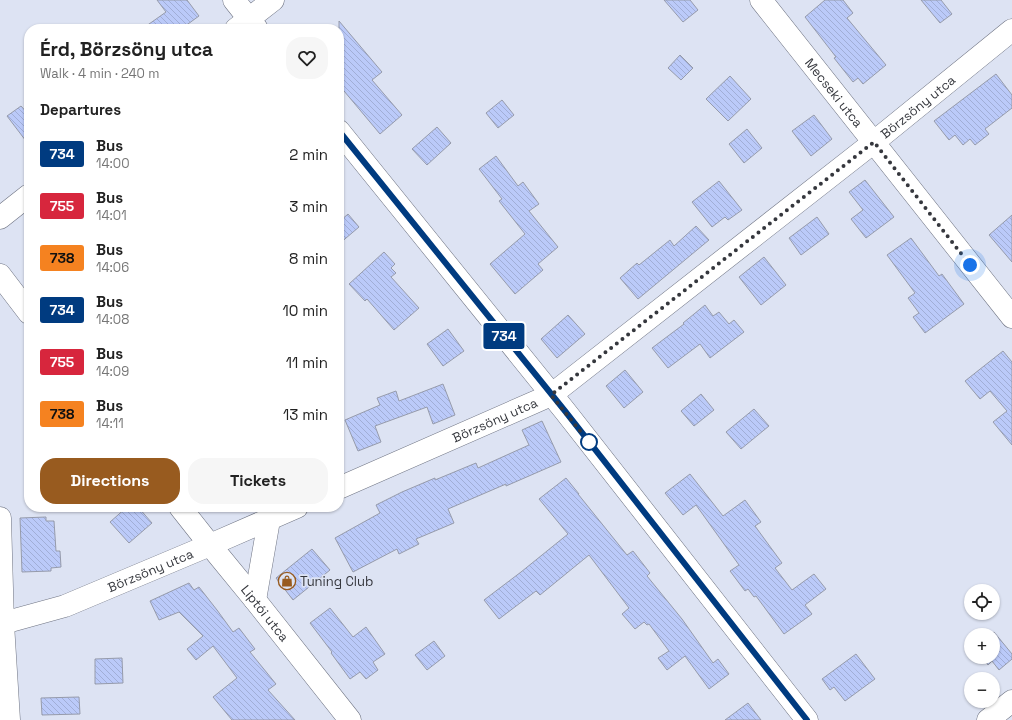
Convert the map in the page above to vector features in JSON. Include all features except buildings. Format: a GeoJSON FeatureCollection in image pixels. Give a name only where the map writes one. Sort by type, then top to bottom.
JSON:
{"type":"FeatureCollection","features":[{"type":"Feature","properties":{"kind":"street"},"geometry":{"type":"LineString","coordinates":[[234,0],[246,24]]}},
{"type":"Feature","properties":{"kind":"street"},"geometry":{"type":"LineString","coordinates":[[249,24],[273,0]]}},
{"type":"Feature","properties":{"kind":"street","name":"Mecseki utca"},"geometry":{"type":"LineString","coordinates":[[762,0],[1012,317]]}},
{"type":"Feature","properties":{"kind":"street","name":"Börzsöny utca"},"geometry":{"type":"LineString","coordinates":[[344,486],[551,395],[874,142],[1012,30]]}},
{"type":"Feature","properties":{"kind":"street"},"geometry":{"type":"LineString","coordinates":[[344,137],[551,395],[807,720]]}},
{"type":"Feature","properties":{"kind":"street"},"geometry":{"type":"LineString","coordinates":[[0,218],[24,199]]}},
{"type":"Feature","properties":{"kind":"street"},"geometry":{"type":"LineString","coordinates":[[0,275],[24,306]]}},
{"type":"Feature","properties":{"kind":"street","name":"Liptói utca"},"geometry":{"type":"LineString","coordinates":[[184,512],[350,720]]}},
{"type":"Feature","properties":{"kind":"street","name":"Börzsöny utca"},"geometry":{"type":"LineString","coordinates":[[2,624],[65,606],[286,512]]}},
{"type":"Feature","properties":{"kind":"street"},"geometry":{"type":"LineString","coordinates":[[0,518],[2,624],[9,720]]}},
{"type":"Feature","properties":{"kind":"street"},"geometry":{"type":"LineString","coordinates":[[255,600],[269,520]]}},
{"type":"Feature","properties":{"kind":"street"},"geometry":{"type":"LineString","coordinates":[[988,720],[1012,701]]}},
{"type":"Feature","properties":{"kind":"bus line","name":"734"},"geometry":{"type":"LineString","coordinates":[[344,137],[565,411],[807,720]]}},
{"type":"Feature","properties":{"kind":"place","name":"Tuning Club"},"geometry":{"type":"Point","coordinates":[287,581]}},
{"type":"Feature","properties":{"kind":"route"},"geometry":{"type":"LineString","coordinates":[[589,442],[551,395],[874,142],[970,265]]}}]}
